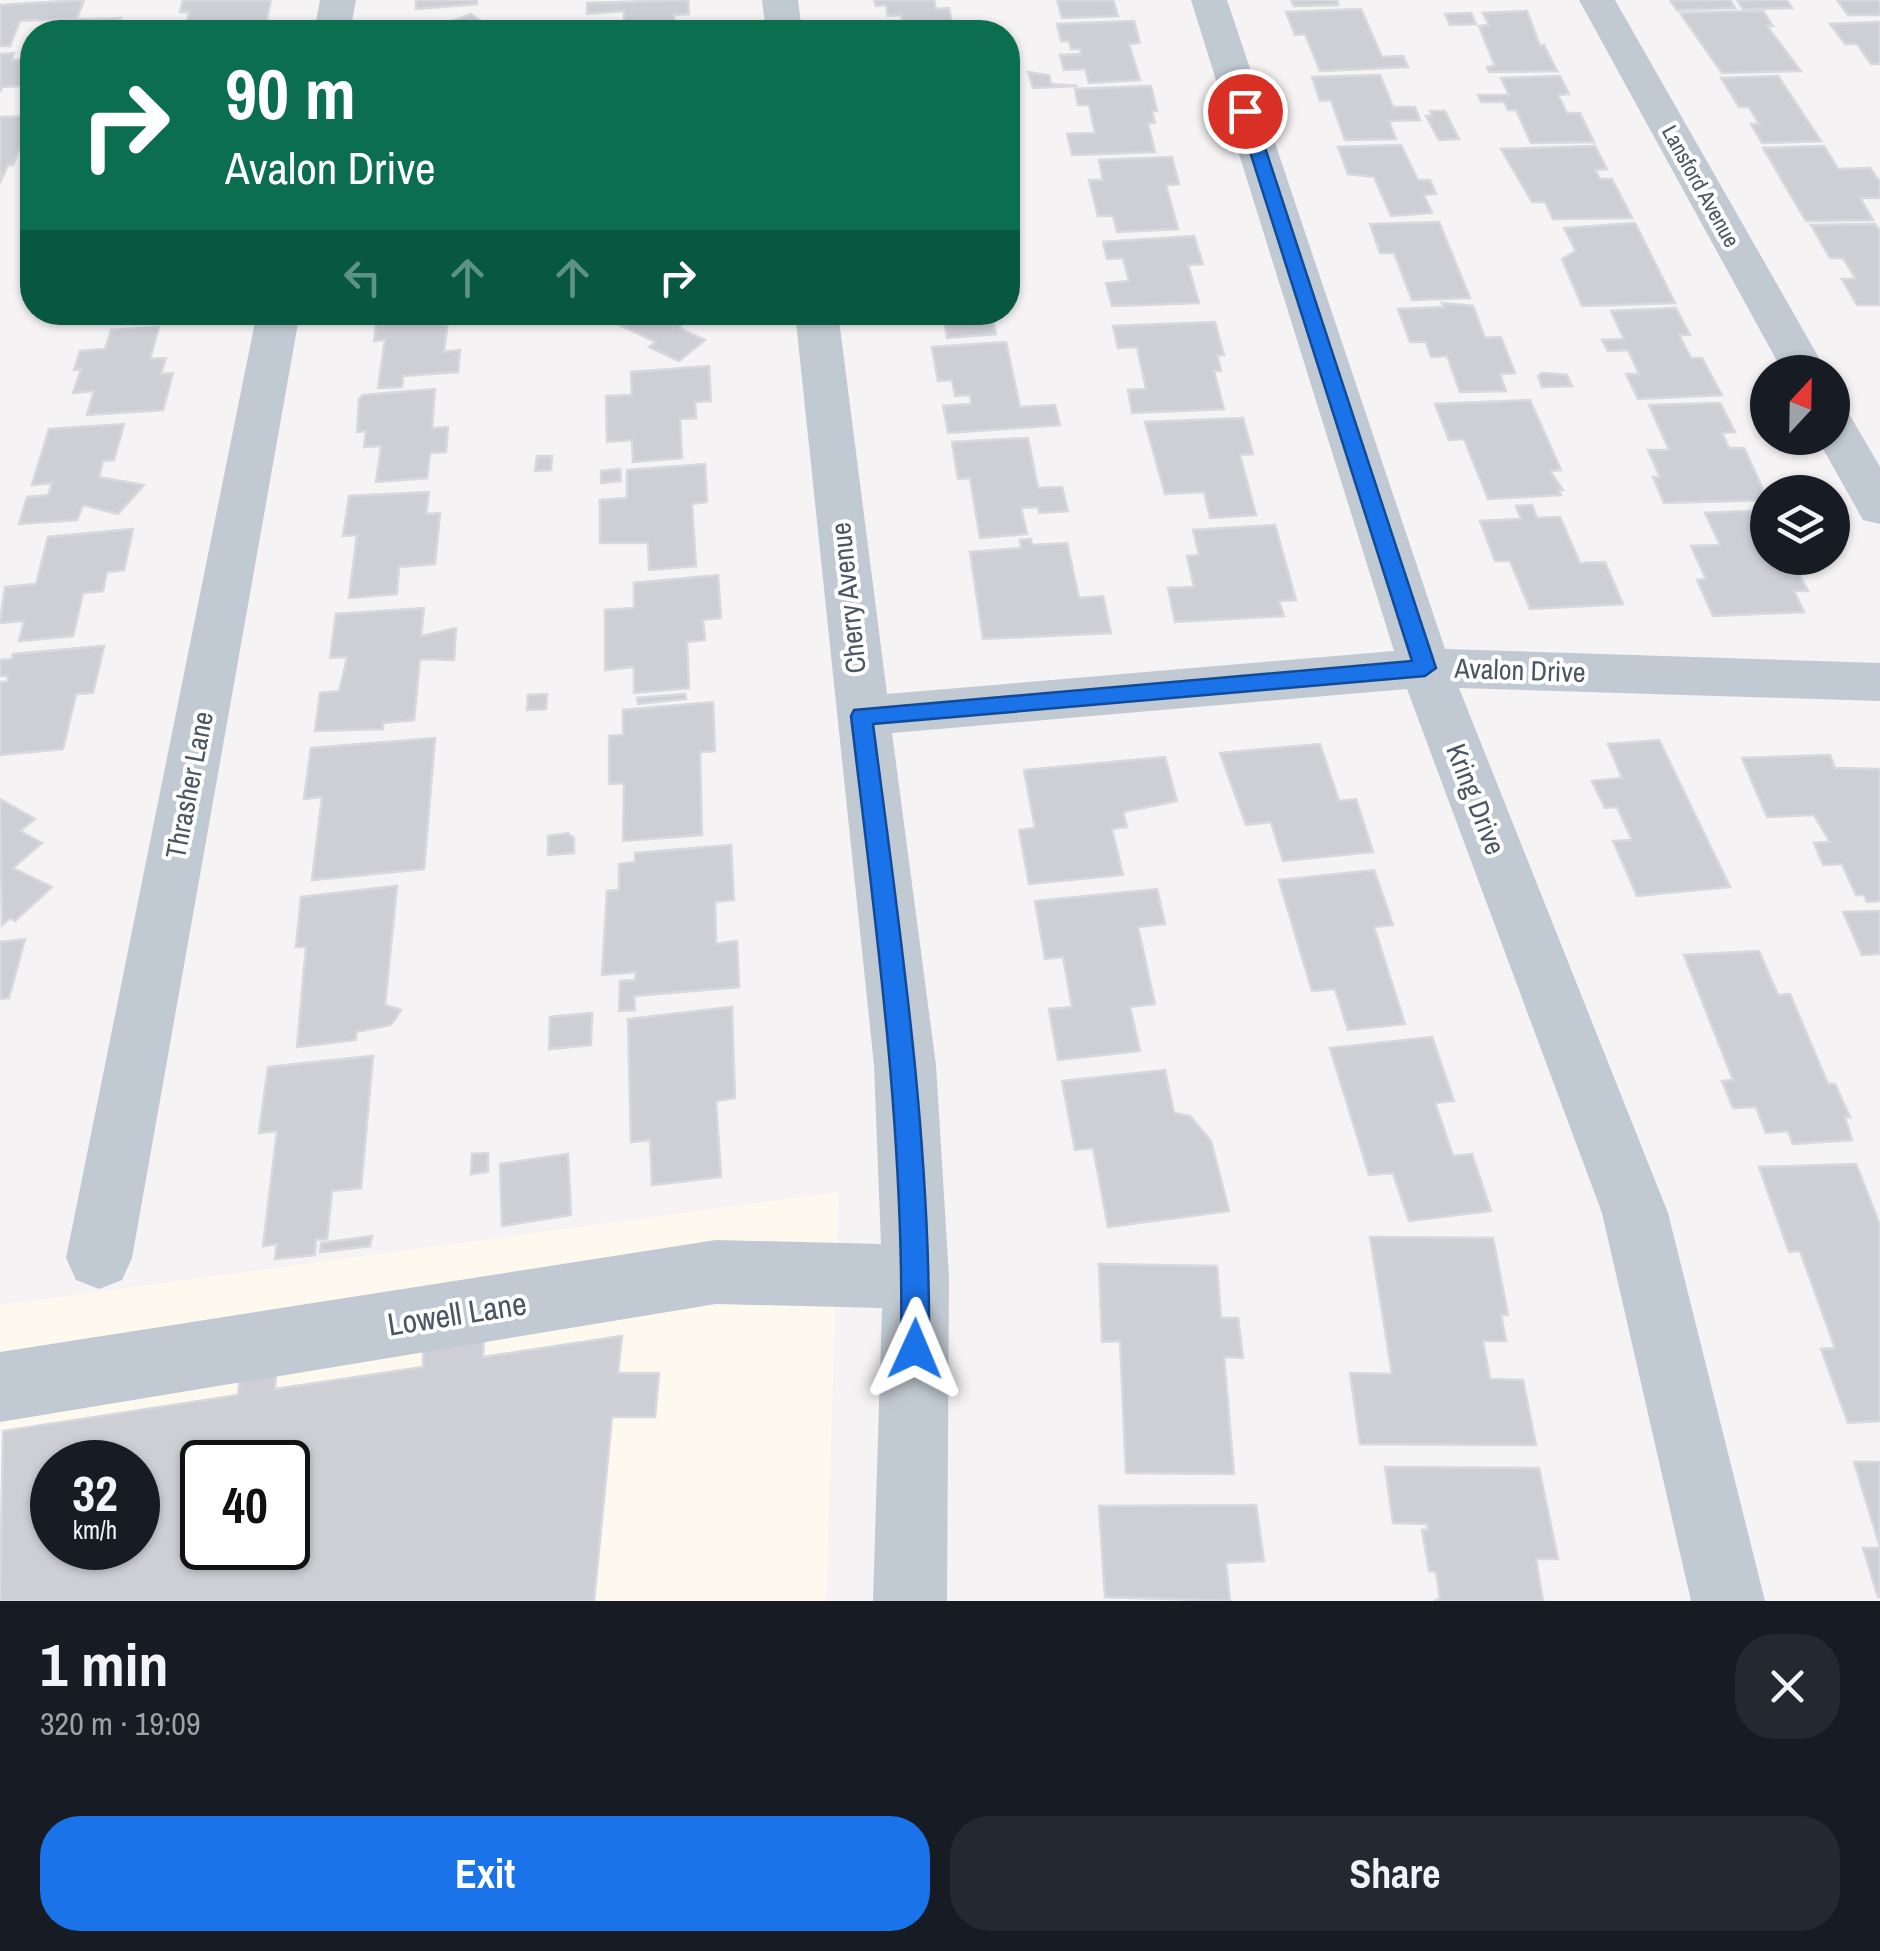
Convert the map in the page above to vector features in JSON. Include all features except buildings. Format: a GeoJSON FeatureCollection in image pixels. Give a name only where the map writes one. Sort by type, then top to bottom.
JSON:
{"type":"FeatureCollection","features":[{"type":"Feature","properties":{"kind":"street","name":"Kring Drive"},"geometry":{"type":"LineString","coordinates":[[1209,0],[1425,668],[1635,1213],[1728,1601]]}},
{"type":"Feature","properties":{"kind":"street","name":"Lansford Avenue"},"geometry":{"type":"LineString","coordinates":[[1597,0],[1795,355]]}},
{"type":"Feature","properties":{"kind":"street","name":"Thrasher Lane"},"geometry":{"type":"LineString","coordinates":[[99,1258],[277,325]]}},
{"type":"Feature","properties":{"kind":"street","name":"Cherry Avenue"},"geometry":{"type":"LineString","coordinates":[[817,325],[905,1066],[916,1277],[910,1601]]}},
{"type":"Feature","properties":{"kind":"street"},"geometry":{"type":"LineString","coordinates":[[1850,454],[1880,508]]}},
{"type":"Feature","properties":{"kind":"street","name":"Avalon Drive"},"geometry":{"type":"LineString","coordinates":[[862,716],[1425,668],[1880,682]]}},
{"type":"Feature","properties":{"kind":"street","name":"Lowell Lane"},"geometry":{"type":"LineString","coordinates":[[0,1387],[716,1272],[916,1277]]}},
{"type":"Feature","properties":{"kind":"shaded area"},"geometry":{"type":"Polygon","coordinates":[[[839,1192],[826,1601],[0,1601],[0,1305],[839,1192]]]}},
{"type":"Feature","properties":{"kind":"route"},"geometry":{"type":"LineString","coordinates":[[915,1349],[916,1277],[905,1066],[862,716],[1425,668],[1245,111]]}}]}
